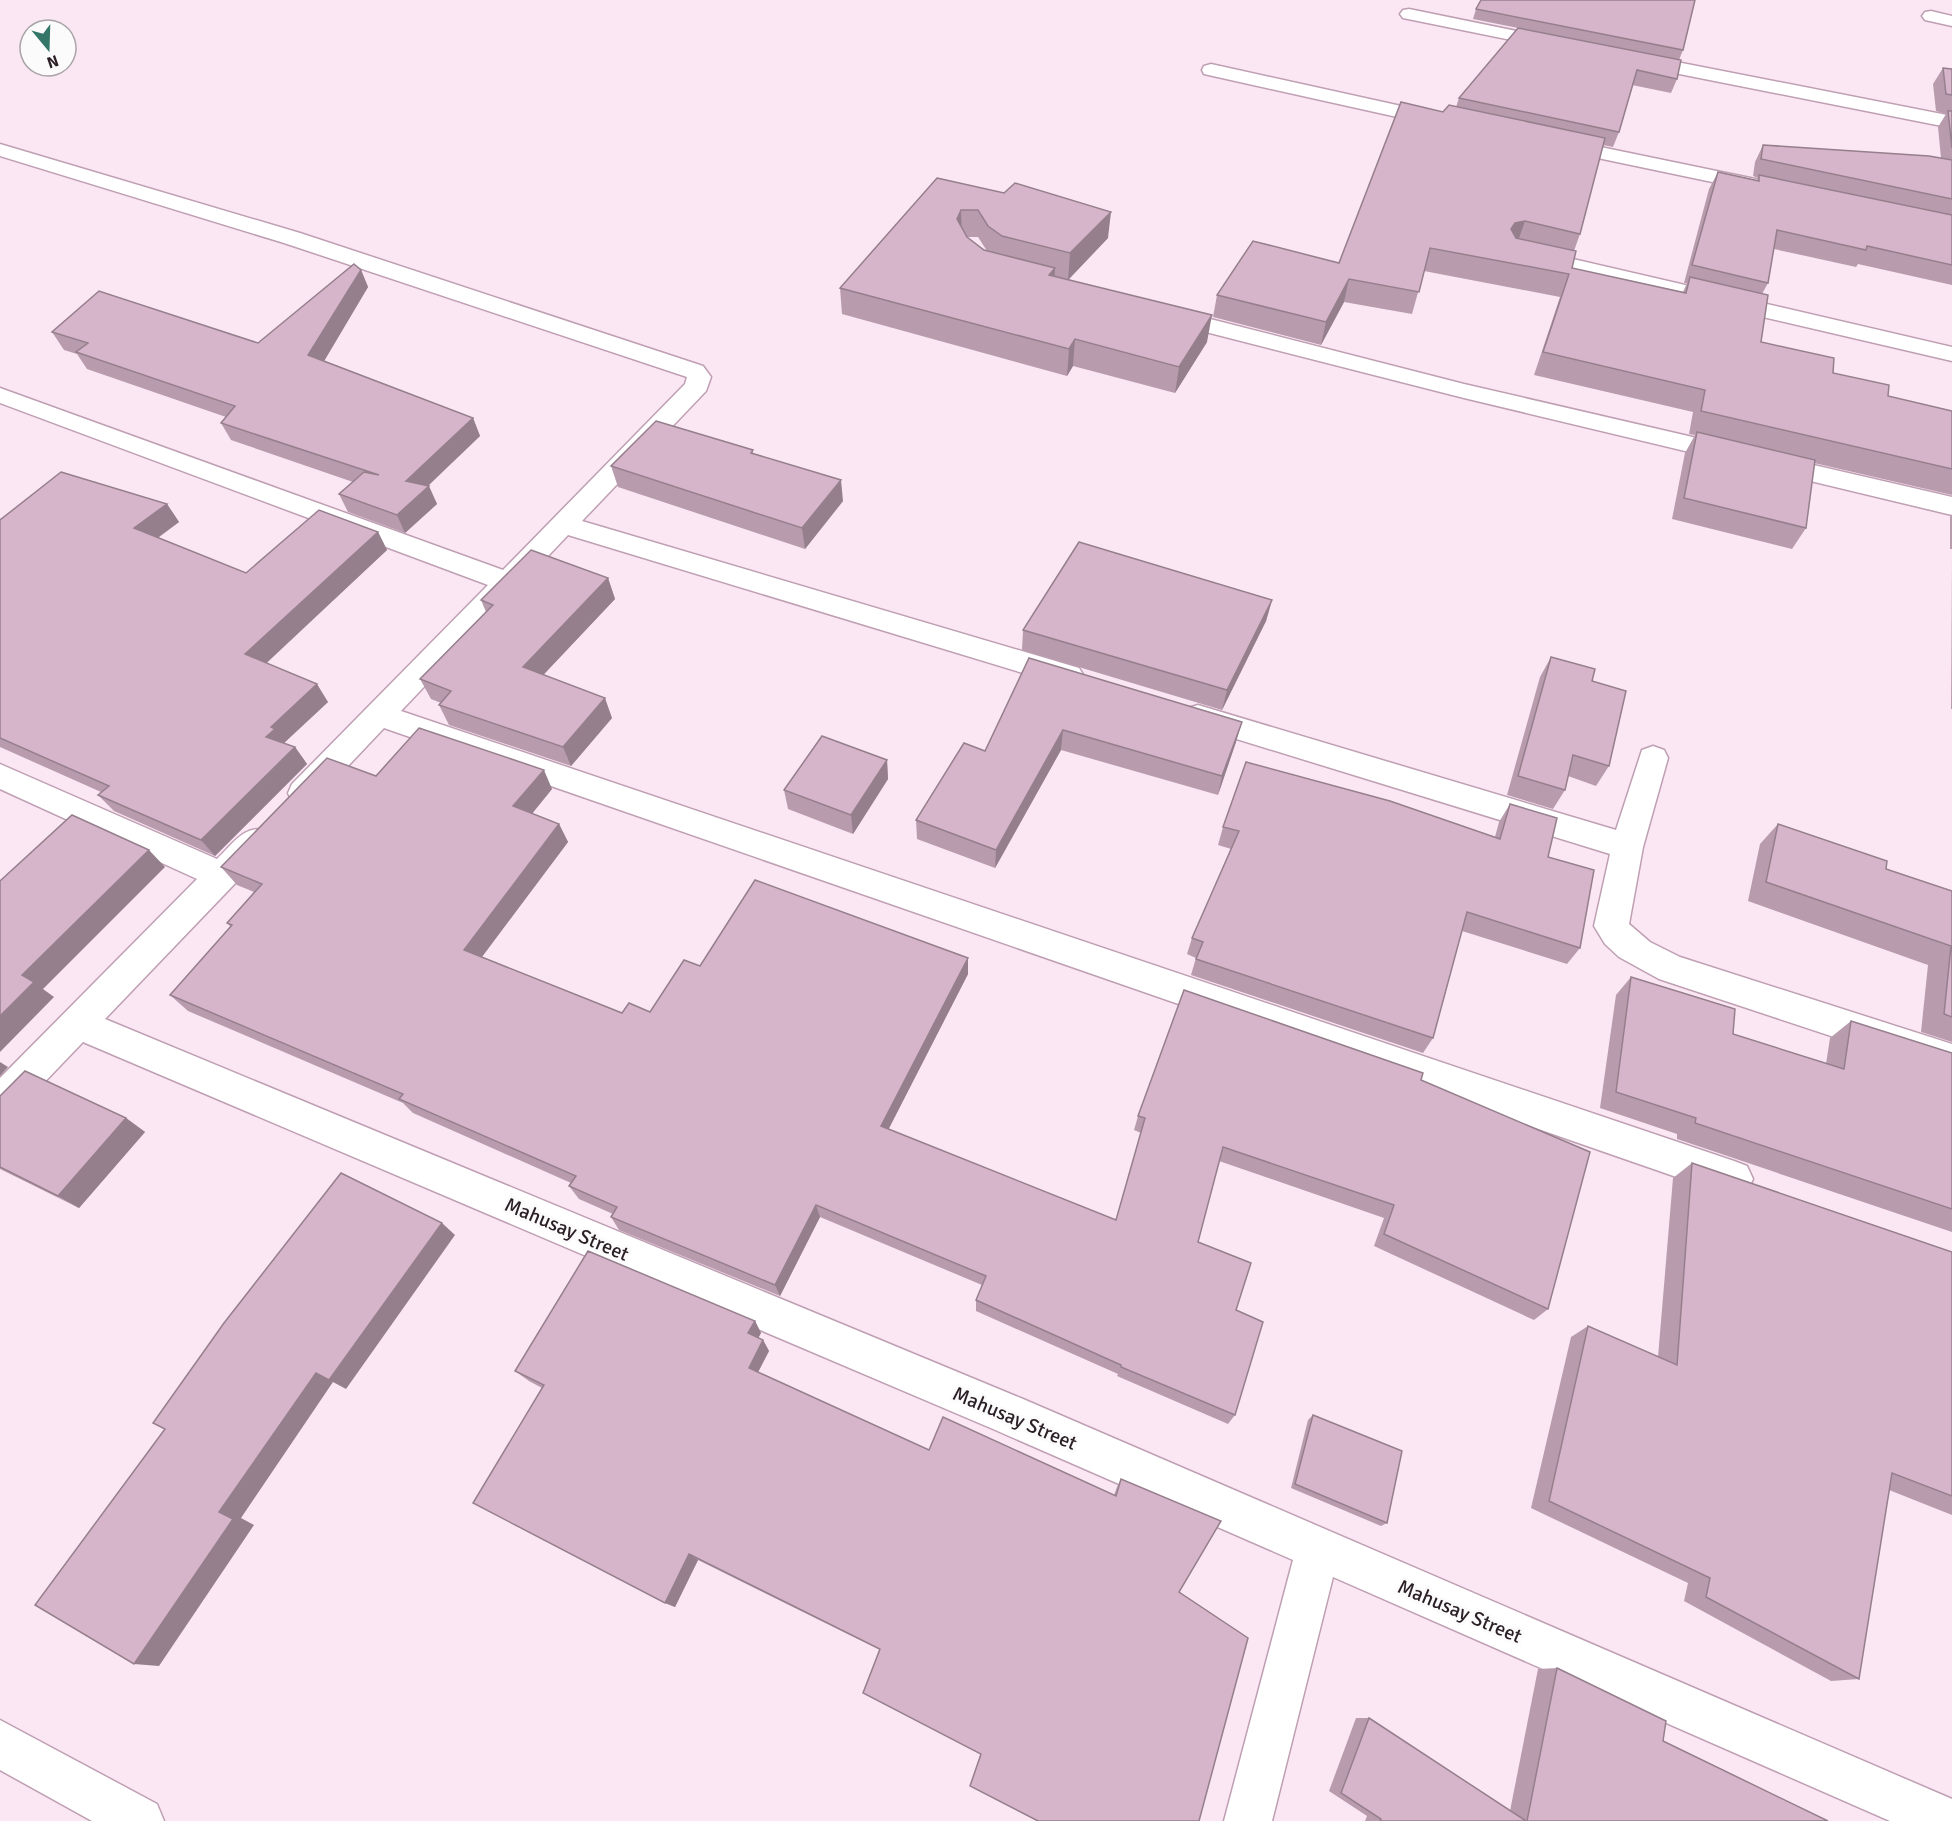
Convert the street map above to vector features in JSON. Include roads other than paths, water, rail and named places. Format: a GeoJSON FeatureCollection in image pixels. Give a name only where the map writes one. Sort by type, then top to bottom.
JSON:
{"type":"FeatureCollection","features":[{"type":"Feature","properties":{"kind":"street"},"geometry":{"type":"LineString","coordinates":[[1408,14],[1568,46]]}},
{"type":"Feature","properties":{"kind":"street"},"geometry":{"type":"LineString","coordinates":[[1931,16],[1952,21]]}},
{"type":"Feature","properties":{"kind":"street"},"geometry":{"type":"LineString","coordinates":[[1614,56],[1952,122]]}},
{"type":"Feature","properties":{"kind":"street"},"geometry":{"type":"LineString","coordinates":[[1211,70],[1462,125]]}},
{"type":"Feature","properties":{"kind":"street"},"geometry":{"type":"LineString","coordinates":[[1542,141],[1775,189]]}},
{"type":"Feature","properties":{"kind":"street"},"geometry":{"type":"LineString","coordinates":[[0,150],[292,238],[695,371],[699,377],[697,386],[565,525],[0,1103]]}},
{"type":"Feature","properties":{"kind":"street"},"geometry":{"type":"LineString","coordinates":[[1516,253],[1952,354]]}},
{"type":"Feature","properties":{"kind":"street"},"geometry":{"type":"LineString","coordinates":[[1143,309],[1464,391],[1952,506]]}},
{"type":"Feature","properties":{"kind":"street"},"geometry":{"type":"LineString","coordinates":[[0,395],[508,582]]}},
{"type":"Feature","properties":{"kind":"street"},"geometry":{"type":"LineString","coordinates":[[565,525],[1101,686]]}},
{"type":"Feature","properties":{"kind":"street"},"geometry":{"type":"LineString","coordinates":[[1170,707],[1627,847]]}},
{"type":"Feature","properties":{"kind":"street"},"geometry":{"type":"LineString","coordinates":[[379,715],[1760,1188]]}},
{"type":"Feature","properties":{"kind":"street"},"geometry":{"type":"LineString","coordinates":[[1653,758],[1627,847],[1611,926],[1622,941],[1640,954],[1671,969],[1952,1060]]}},
{"type":"Feature","properties":{"kind":"street"},"geometry":{"type":"LineString","coordinates":[[0,776],[222,876]]}},
{"type":"Feature","properties":{"kind":"street","name":"Mahusay Street"},"geometry":{"type":"LineString","coordinates":[[79,1024],[997,1410],[1946,1821]]}},
{"type":"Feature","properties":{"kind":"street"},"geometry":{"type":"LineString","coordinates":[[1248,1821],[1318,1550]]}},
{"type":"Feature","properties":{"kind":"street"},"geometry":{"type":"LineString","coordinates":[[0,1744],[140,1821]]}}]}
